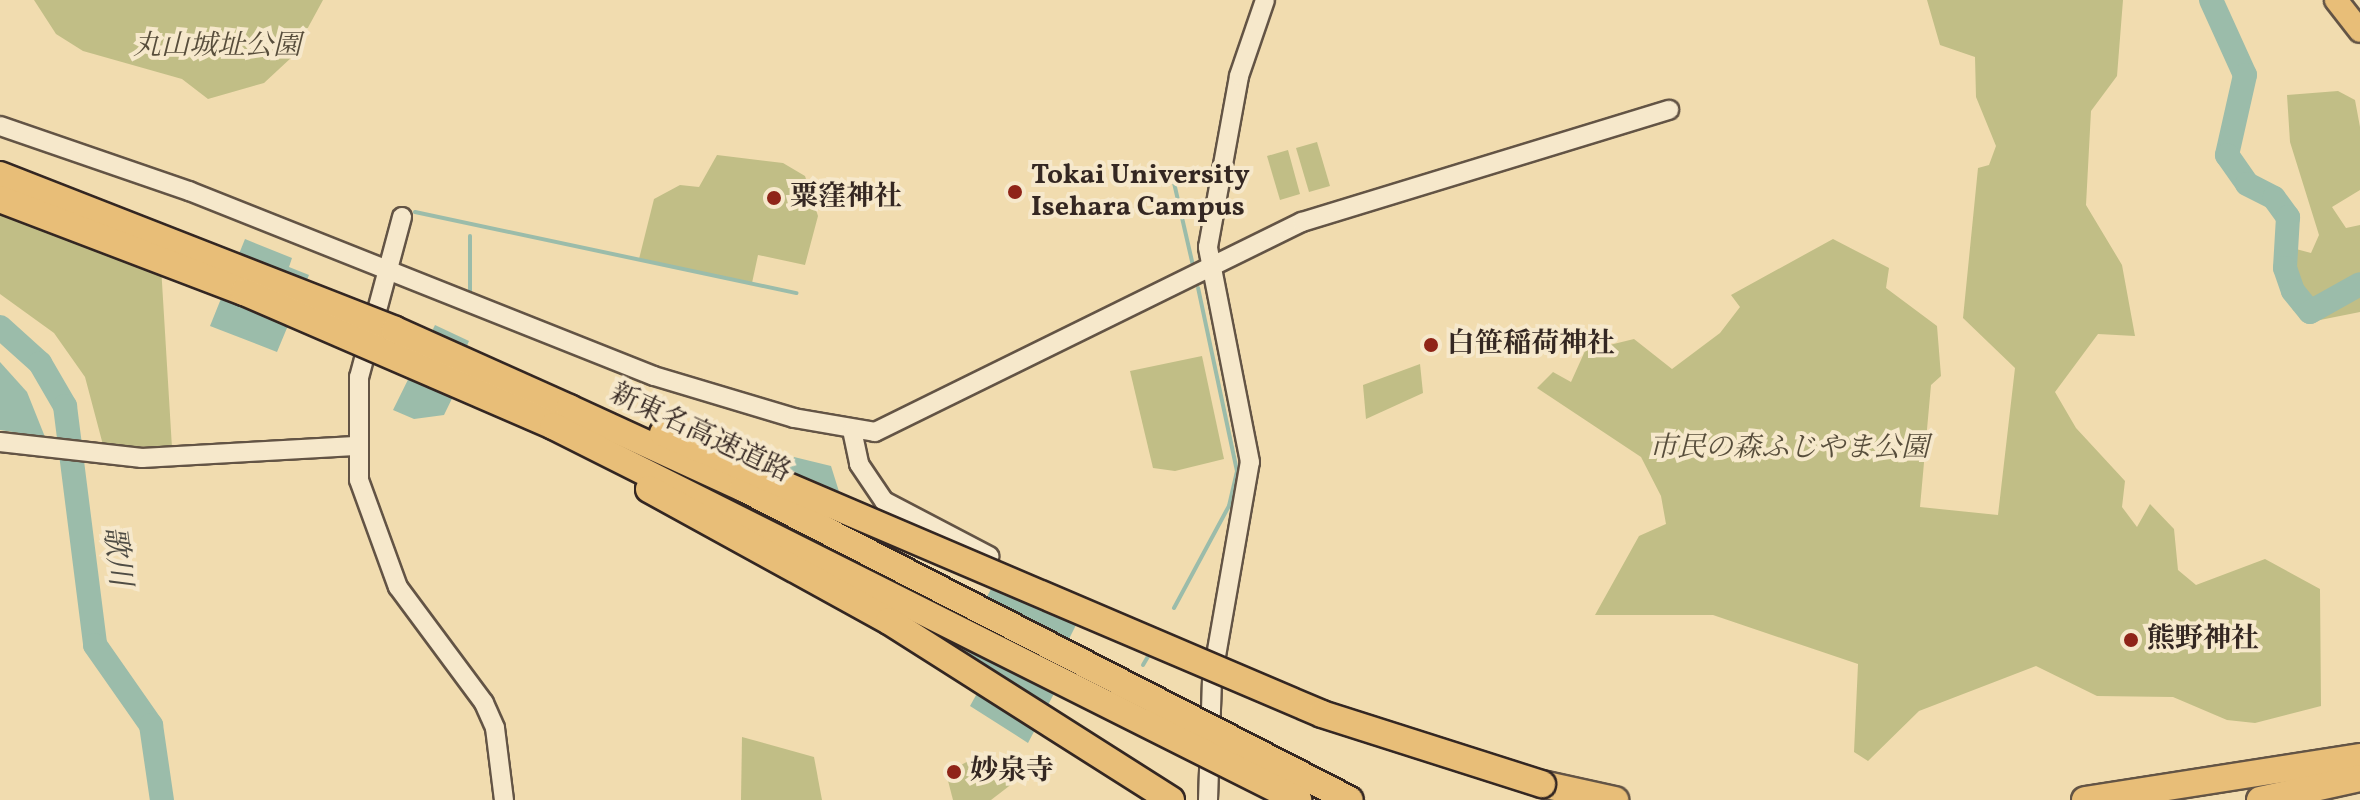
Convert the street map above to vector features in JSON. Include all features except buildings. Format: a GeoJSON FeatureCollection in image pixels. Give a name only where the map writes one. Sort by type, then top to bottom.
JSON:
{"type":"FeatureCollection","features":[{"type":"Feature","properties":{"kind":"highway","name":"新東名高速道路"},"geometry":{"type":"LineString","coordinates":[[0,175],[395,330],[743,488],[1350,800]]}},
{"type":"Feature","properties":{"kind":"highway","name":"新東名高速道路"},"geometry":{"type":"LineString","coordinates":[[0,199],[309,320],[717,503],[1298,800]]}},
{"type":"Feature","properties":{"kind":"highway"},"geometry":{"type":"LineString","coordinates":[[309,320],[732,533],[889,621],[1171,800]]}},
{"type":"Feature","properties":{"kind":"highway"},"geometry":{"type":"LineString","coordinates":[[395,330],[753,470],[1322,714],[1542,784],[1615,800]]}},
{"type":"Feature","properties":{"kind":"highway"},"geometry":{"type":"LineString","coordinates":[[2085,800],[2360,757]]}},
{"type":"Feature","properties":{"kind":"highway"},"geometry":{"type":"LineString","coordinates":[[2260,800],[2360,778]]}},
{"type":"Feature","properties":{"kind":"main road"},"geometry":{"type":"LineString","coordinates":[[2336,0],[2360,31]]}},
{"type":"Feature","properties":{"kind":"street"},"geometry":{"type":"LineString","coordinates":[[1208,800],[1212,679],[1250,462],[1208,268],[1239,76],[1265,0]]}},
{"type":"Feature","properties":{"kind":"street"},"geometry":{"type":"LineString","coordinates":[[0,126],[116,163],[387,274],[685,387],[852,430],[903,423],[1208,268],[1333,210],[1669,110]]}},
{"type":"Feature","properties":{"kind":"street"},"geometry":{"type":"LineString","coordinates":[[402,217],[359,377],[355,446],[365,507],[385,563],[495,728],[504,800]]}},
{"type":"Feature","properties":{"kind":"street"},"geometry":{"type":"LineString","coordinates":[[852,430],[859,464],[884,501],[989,556]]}},
{"type":"Feature","properties":{"kind":"street"},"geometry":{"type":"LineString","coordinates":[[0,442],[92,454],[167,458],[355,446]]}},
{"type":"Feature","properties":{"kind":"green space","name":"丸山城址公園"},"geometry":{"type":"Polygon","coordinates":[[[34,0],[323,0],[292,57],[264,83],[208,99],[182,79],[83,51],[56,34],[34,0]]]}},
{"type":"Feature","properties":{"kind":"green space","name":"市民の森ふじやま公園"},"geometry":{"type":"Polygon","coordinates":[[[1927,0],[2123,0],[2117,76],[2091,111],[2086,205],[2122,265],[2135,336],[2098,334],[2055,392],[2076,428],[2125,481],[2122,507],[2137,527],[2150,504],[2174,529],[2178,570],[2196,585],[2265,559],[2320,589],[2321,706],[2255,723],[2227,720],[2173,697],[2097,696],[2036,666],[1919,711],[1868,761],[1854,752],[1858,664],[1713,615],[1595,615],[1639,536],[1666,524],[1661,496],[1641,457],[1537,388],[1553,372],[1571,382],[1585,351],[1634,339],[1672,369],[1720,333],[1740,307],[1731,295],[1833,239],[1889,268],[1886,288],[1937,326],[1941,376],[1931,385],[1920,507],[1998,515],[2015,368],[1963,318],[1978,168],[1989,165],[1996,146],[1976,97],[1975,57],[1940,45],[1927,0]]]}},
{"type":"Feature","properties":{"kind":"green space"},"geometry":{"type":"Polygon","coordinates":[[[2338,91],[2355,100],[2360,127],[2360,190],[2332,207],[2346,228],[2360,225],[2360,312],[2310,322],[2293,310],[2278,269],[2296,249],[2311,253],[2319,235],[2290,142],[2287,95],[2338,91]]]}},
{"type":"Feature","properties":{"kind":"green space"},"geometry":{"type":"Polygon","coordinates":[[[1317,142],[1330,186],[1309,192],[1296,148],[1317,142]]]}},
{"type":"Feature","properties":{"kind":"green space"},"geometry":{"type":"Polygon","coordinates":[[[1288,150],[1300,194],[1280,200],[1267,156],[1288,150]]]}},
{"type":"Feature","properties":{"kind":"green space"},"geometry":{"type":"Polygon","coordinates":[[[717,155],[783,163],[805,176],[818,216],[805,265],[758,255],[752,283],[639,259],[654,199],[680,185],[699,187],[717,155]]]}},
{"type":"Feature","properties":{"kind":"green space"},"geometry":{"type":"Polygon","coordinates":[[[0,206],[161,266],[172,448],[103,445],[85,377],[54,333],[0,294],[0,206]]]}},
{"type":"Feature","properties":{"kind":"green space"},"geometry":{"type":"Polygon","coordinates":[[[1202,356],[1224,459],[1175,471],[1153,468],[1130,371],[1202,356]]]}},
{"type":"Feature","properties":{"kind":"green space"},"geometry":{"type":"Polygon","coordinates":[[[1420,364],[1423,393],[1366,419],[1363,385],[1420,364]]]}},
{"type":"Feature","properties":{"kind":"green space"},"geometry":{"type":"Polygon","coordinates":[[[742,737],[814,757],[822,800],[741,800],[742,737]]]}},
{"type":"Feature","properties":{"kind":"green space"},"geometry":{"type":"Polygon","coordinates":[[[974,758],[1017,780],[991,800],[953,800],[946,773],[974,758]]]}},
{"type":"Feature","properties":{"kind":"shaded area"},"geometry":{"type":"Polygon","coordinates":[[[245,239],[292,258],[289,267],[309,275],[277,352],[210,326],[245,239]]]}},
{"type":"Feature","properties":{"kind":"shaded area"},"geometry":{"type":"Polygon","coordinates":[[[435,325],[469,341],[456,372],[463,376],[444,415],[414,419],[393,410],[435,325]]]}},
{"type":"Feature","properties":{"kind":"shaded area"},"geometry":{"type":"Polygon","coordinates":[[[0,362],[27,392],[45,437],[0,430],[0,362]]]}},
{"type":"Feature","properties":{"kind":"shaded area"},"geometry":{"type":"Polygon","coordinates":[[[794,457],[831,466],[841,498],[786,475],[794,457]]]}},
{"type":"Feature","properties":{"kind":"shaded area"},"geometry":{"type":"Polygon","coordinates":[[[992,587],[1077,623],[1058,661],[1068,667],[1028,743],[970,706],[990,670],[959,651],[992,587]]]}},
{"type":"Feature","properties":{"kind":"waterway"},"geometry":{"type":"LineString","coordinates":[[2211,0],[2245,75],[2227,155],[2247,184],[2274,198],[2288,217],[2285,268],[2293,291],[2310,312],[2360,284]]}},
{"type":"Feature","properties":{"kind":"waterway"},"geometry":{"type":"LineString","coordinates":[[1172,174],[1193,266]]}},
{"type":"Feature","properties":{"kind":"waterway"},"geometry":{"type":"LineString","coordinates":[[415,212],[796,293]]}},
{"type":"Feature","properties":{"kind":"waterway"},"geometry":{"type":"LineString","coordinates":[[470,236],[470,293]]}},
{"type":"Feature","properties":{"kind":"waterway"},"geometry":{"type":"LineString","coordinates":[[1174,608],[1229,506],[1237,471],[1198,288]]}},
{"type":"Feature","properties":{"kind":"waterway","name":"歌川"},"geometry":{"type":"LineString","coordinates":[[0,327],[40,363],[65,406],[95,645],[151,725],[162,800]]}},
{"type":"Feature","properties":{"kind":"waterway"},"geometry":{"type":"LineString","coordinates":[[1143,665],[1150,653]]}},
{"type":"Feature","properties":{"kind":"place","name":"Tokai University Isehara Campus"},"geometry":{"type":"Point","coordinates":[1015,192]}},
{"type":"Feature","properties":{"kind":"place","name":"粟窪神社"},"geometry":{"type":"Point","coordinates":[774,198]}},
{"type":"Feature","properties":{"kind":"place","name":"白笹稲荷神社"},"geometry":{"type":"Point","coordinates":[1431,345]}},
{"type":"Feature","properties":{"kind":"place","name":"熊野神社"},"geometry":{"type":"Point","coordinates":[2131,640]}},
{"type":"Feature","properties":{"kind":"place","name":"妙泉寺"},"geometry":{"type":"Point","coordinates":[954,772]}}]}
